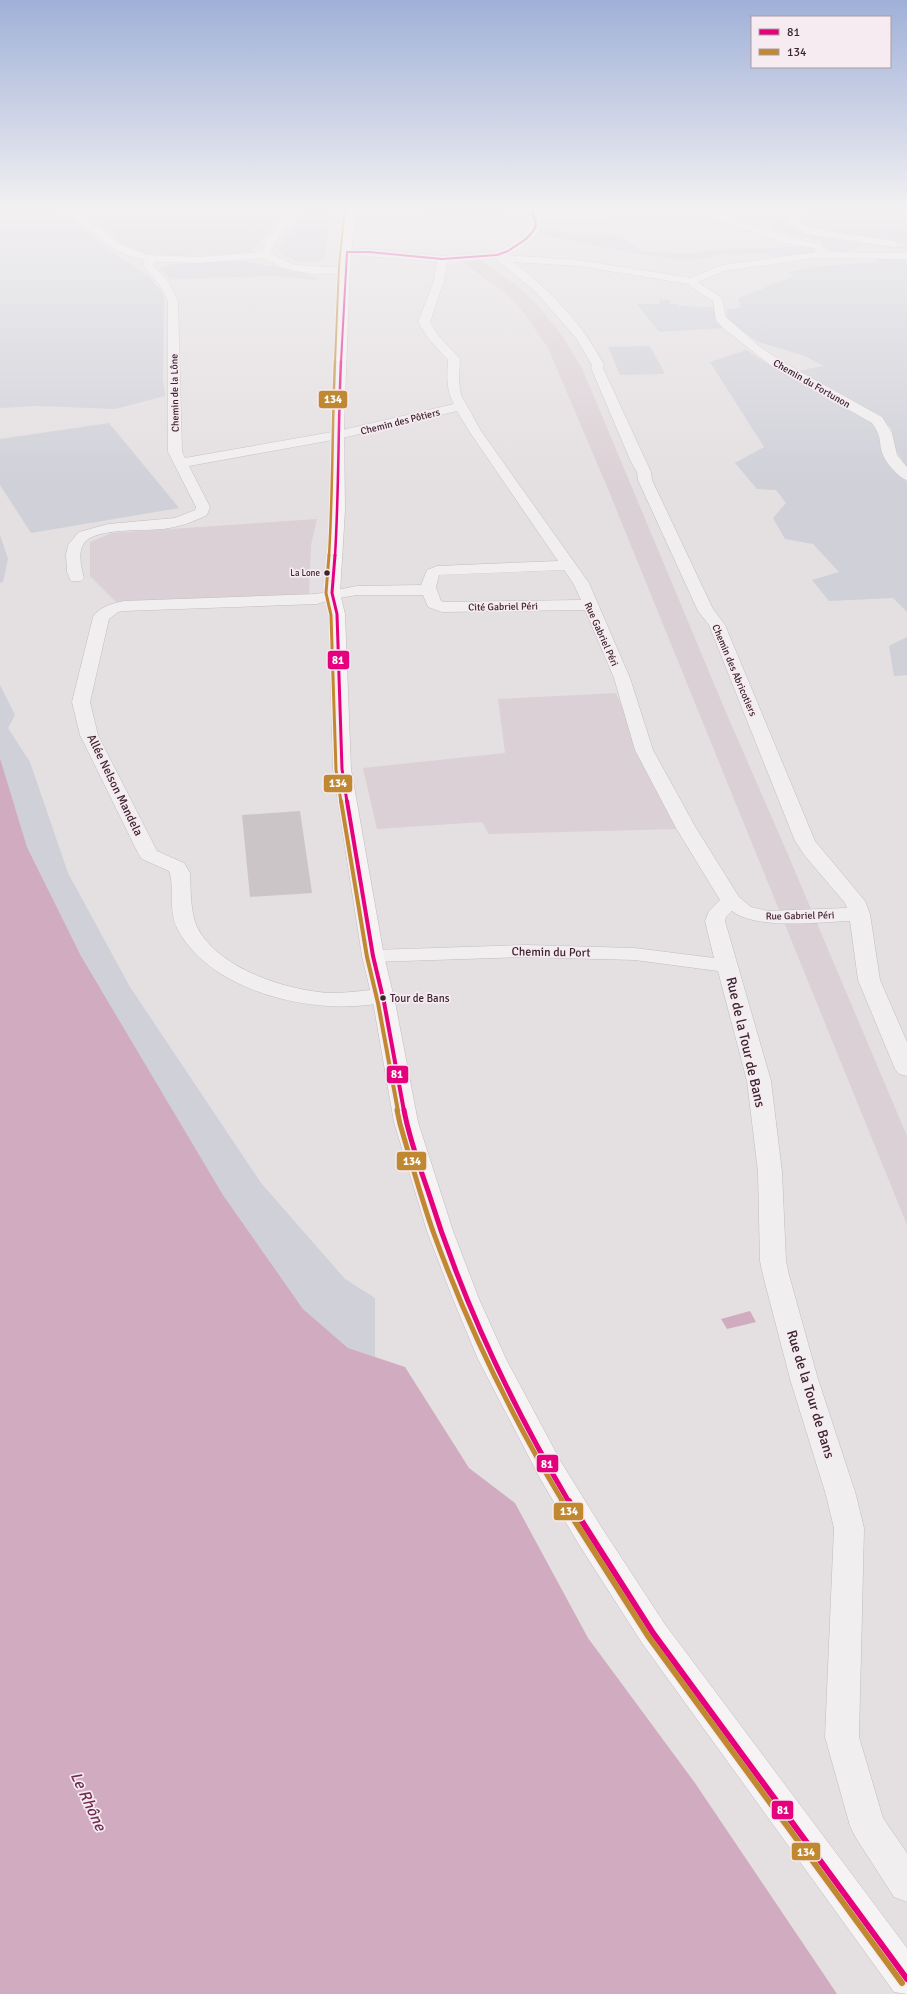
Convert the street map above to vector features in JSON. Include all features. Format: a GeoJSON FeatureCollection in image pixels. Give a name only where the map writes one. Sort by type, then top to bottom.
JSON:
{"type":"FeatureCollection","features":[{"type":"Feature","properties":{"kind":"main road"},"geometry":{"type":"LineString","coordinates":[[344,300],[338,435],[338,510],[332,593],[337,614],[342,769],[373,956],[383,996],[406,1122],[420,1173],[440,1232],[466,1299],[492,1359],[518,1411],[551,1470],[653,1633],[907,1979]]}},
{"type":"Feature","properties":{"kind":"street","name":"Chemin de la Lône"},"geometry":{"type":"LineString","coordinates":[[76,578],[73,557],[74,546],[84,535],[105,528],[184,521],[202,512],[203,507],[182,463],[175,452],[173,300]]}},
{"type":"Feature","properties":{"kind":"street","name":"Rue Gabriel Péri"},"geometry":{"type":"LineString","coordinates":[[432,300],[424,322],[432,336],[454,359],[453,381],[455,395],[475,432],[581,582],[622,678],[644,750],[686,828],[731,902],[744,911],[768,917],[860,914]]}},
{"type":"Feature","properties":{"kind":"street","name":"Chemin des Abricotiers"},"geometry":{"type":"LineString","coordinates":[[549,300],[584,339],[591,354],[594,356],[598,365],[597,368],[638,462],[644,472],[645,480],[706,611],[711,616],[719,630],[719,634],[752,709],[805,841],[812,852],[855,901],[860,914],[869,980],[907,1069]]}},
{"type":"Feature","properties":{"kind":"street","name":"Chemin du Fortunon"},"geometry":{"type":"LineString","coordinates":[[718,300],[720,318],[727,326],[755,348],[777,364],[877,420],[886,433],[890,456],[907,476]]}},
{"type":"Feature","properties":{"kind":"street","name":"Chemin des Pôtiers"},"geometry":{"type":"LineString","coordinates":[[338,435],[461,406]]}},
{"type":"Feature","properties":{"kind":"street"},"geometry":{"type":"LineString","coordinates":[[182,463],[338,435]]}},
{"type":"Feature","properties":{"kind":"street"},"geometry":{"type":"LineString","coordinates":[[332,593],[429,590],[428,587],[432,573],[437,571],[568,565]]}},
{"type":"Feature","properties":{"kind":"street","name":"Cité Gabriel Péri"},"geometry":{"type":"LineString","coordinates":[[429,590],[434,604],[442,608],[590,605]]}},
{"type":"Feature","properties":{"kind":"street","name":"Allée Nelson Mandela"},"geometry":{"type":"LineString","coordinates":[[332,593],[317,599],[124,606],[112,609],[101,617],[81,702],[89,735],[149,855],[177,867],[180,873],[183,910],[187,926],[195,940],[212,958],[235,974],[268,986],[314,998],[327,1000],[383,996]]}},
{"type":"Feature","properties":{"kind":"street","name":"Rue de la Tour de Bans"},"geometry":{"type":"LineString","coordinates":[[731,902],[716,914],[715,921],[758,1081],[770,1172],[773,1261],[804,1379],[841,1495],[849,1528],[842,1736],[868,1826],[907,1884]]}},
{"type":"Feature","properties":{"kind":"street","name":"Chemin du Port"},"geometry":{"type":"LineString","coordinates":[[373,956],[526,951],[635,954],[728,966]]}},
{"type":"Feature","properties":{"kind":"shaded area"},"geometry":{"type":"Polygon","coordinates":[[[0,300],[164,300],[163,380],[165,396],[115,409],[37,406],[0,408],[0,300]]]}},
{"type":"Feature","properties":{"kind":"shaded area"},"geometry":{"type":"Polygon","coordinates":[[[512,300],[532,300],[561,334],[582,368],[725,710],[907,1136],[907,1225],[608,489],[548,348],[522,310],[512,300]]]}},
{"type":"Feature","properties":{"kind":"shaded area"},"geometry":{"type":"Polygon","coordinates":[[[660,300],[672,300],[670,301],[670,304],[678,304],[679,306],[715,307],[715,321],[723,328],[659,332],[637,304],[659,304],[660,300]]]}},
{"type":"Feature","properties":{"kind":"shaded area"},"geometry":{"type":"Polygon","coordinates":[[[739,300],[907,300],[907,469],[895,448],[891,428],[880,419],[793,372],[823,366],[805,356],[758,342],[727,320],[727,309],[740,308],[739,300]]]}},
{"type":"Feature","properties":{"kind":"shaded area"},"geometry":{"type":"Polygon","coordinates":[[[650,346],[665,374],[620,375],[608,347],[650,346]]]}},
{"type":"Feature","properties":{"kind":"shaded area"},"geometry":{"type":"Polygon","coordinates":[[[746,350],[783,373],[866,418],[875,425],[886,460],[907,482],[907,612],[893,598],[829,601],[812,580],[839,572],[813,544],[785,539],[773,518],[786,503],[776,490],[757,489],[735,463],[764,447],[710,362],[746,350]]]}},
{"type":"Feature","properties":{"kind":"shaded area"},"geometry":{"type":"Polygon","coordinates":[[[109,423],[179,508],[31,533],[0,485],[0,439],[109,423]]]}},
{"type":"Feature","properties":{"kind":"shaded area"},"geometry":{"type":"Polygon","coordinates":[[[317,519],[311,545],[309,594],[117,603],[90,576],[90,542],[112,533],[317,519]]]}},
{"type":"Feature","properties":{"kind":"shaded area"},"geometry":{"type":"Polygon","coordinates":[[[0,535],[8,559],[3,582],[0,583],[0,535]]]}},
{"type":"Feature","properties":{"kind":"shaded area"},"geometry":{"type":"Polygon","coordinates":[[[907,637],[907,675],[894,676],[889,646],[907,637]]]}},
{"type":"Feature","properties":{"kind":"shaded area"},"geometry":{"type":"Polygon","coordinates":[[[0,685],[15,715],[8,728],[30,762],[68,873],[130,987],[261,1183],[345,1279],[375,1298],[375,1357],[348,1348],[303,1309],[223,1195],[81,956],[27,847],[0,758],[0,685]]]}},
{"type":"Feature","properties":{"kind":"shaded area"},"geometry":{"type":"Polygon","coordinates":[[[616,693],[676,829],[489,834],[482,822],[377,829],[363,768],[505,753],[498,699],[616,693]]]}},
{"type":"Feature","properties":{"kind":"water","name":"Le Rhône"},"geometry":{"type":"Polygon","coordinates":[[[0,758],[27,847],[81,956],[223,1195],[303,1309],[348,1348],[405,1367],[469,1468],[515,1503],[588,1638],[695,1783],[837,1994],[0,1994],[0,758]]]}},
{"type":"Feature","properties":{"kind":"water"},"geometry":{"type":"Polygon","coordinates":[[[750,1311],[756,1322],[727,1329],[721,1319],[750,1311]]]}},
{"type":"Feature","properties":{"kind":"building"},"geometry":{"type":"Polygon","coordinates":[[[300,811],[312,893],[250,897],[242,815],[300,811]]]}},
{"type":"Feature","properties":{"kind":"transit line","name":"134"},"geometry":{"type":"LineString","coordinates":[[338,300],[332,426],[332,510],[326,593],[331,615],[336,770],[367,957],[378,1003],[400,1124],[434,1233],[460,1301],[487,1362],[546,1474],[584,1537],[648,1636],[902,1983]]}},
{"type":"Feature","properties":{"kind":"transit line","name":"81"},"geometry":{"type":"LineString","coordinates":[[344,300],[338,426],[338,510],[332,593],[337,614],[342,769],[373,956],[384,1002],[406,1122],[440,1231],[466,1299],[492,1359],[551,1471],[589,1534],[653,1633],[907,1979]]}},
{"type":"Feature","properties":{"kind":"place","name":"La Lone"},"geometry":{"type":"Point","coordinates":[327,573]}},
{"type":"Feature","properties":{"kind":"place","name":"Tour de Bans"},"geometry":{"type":"Point","coordinates":[383,998]}}]}
